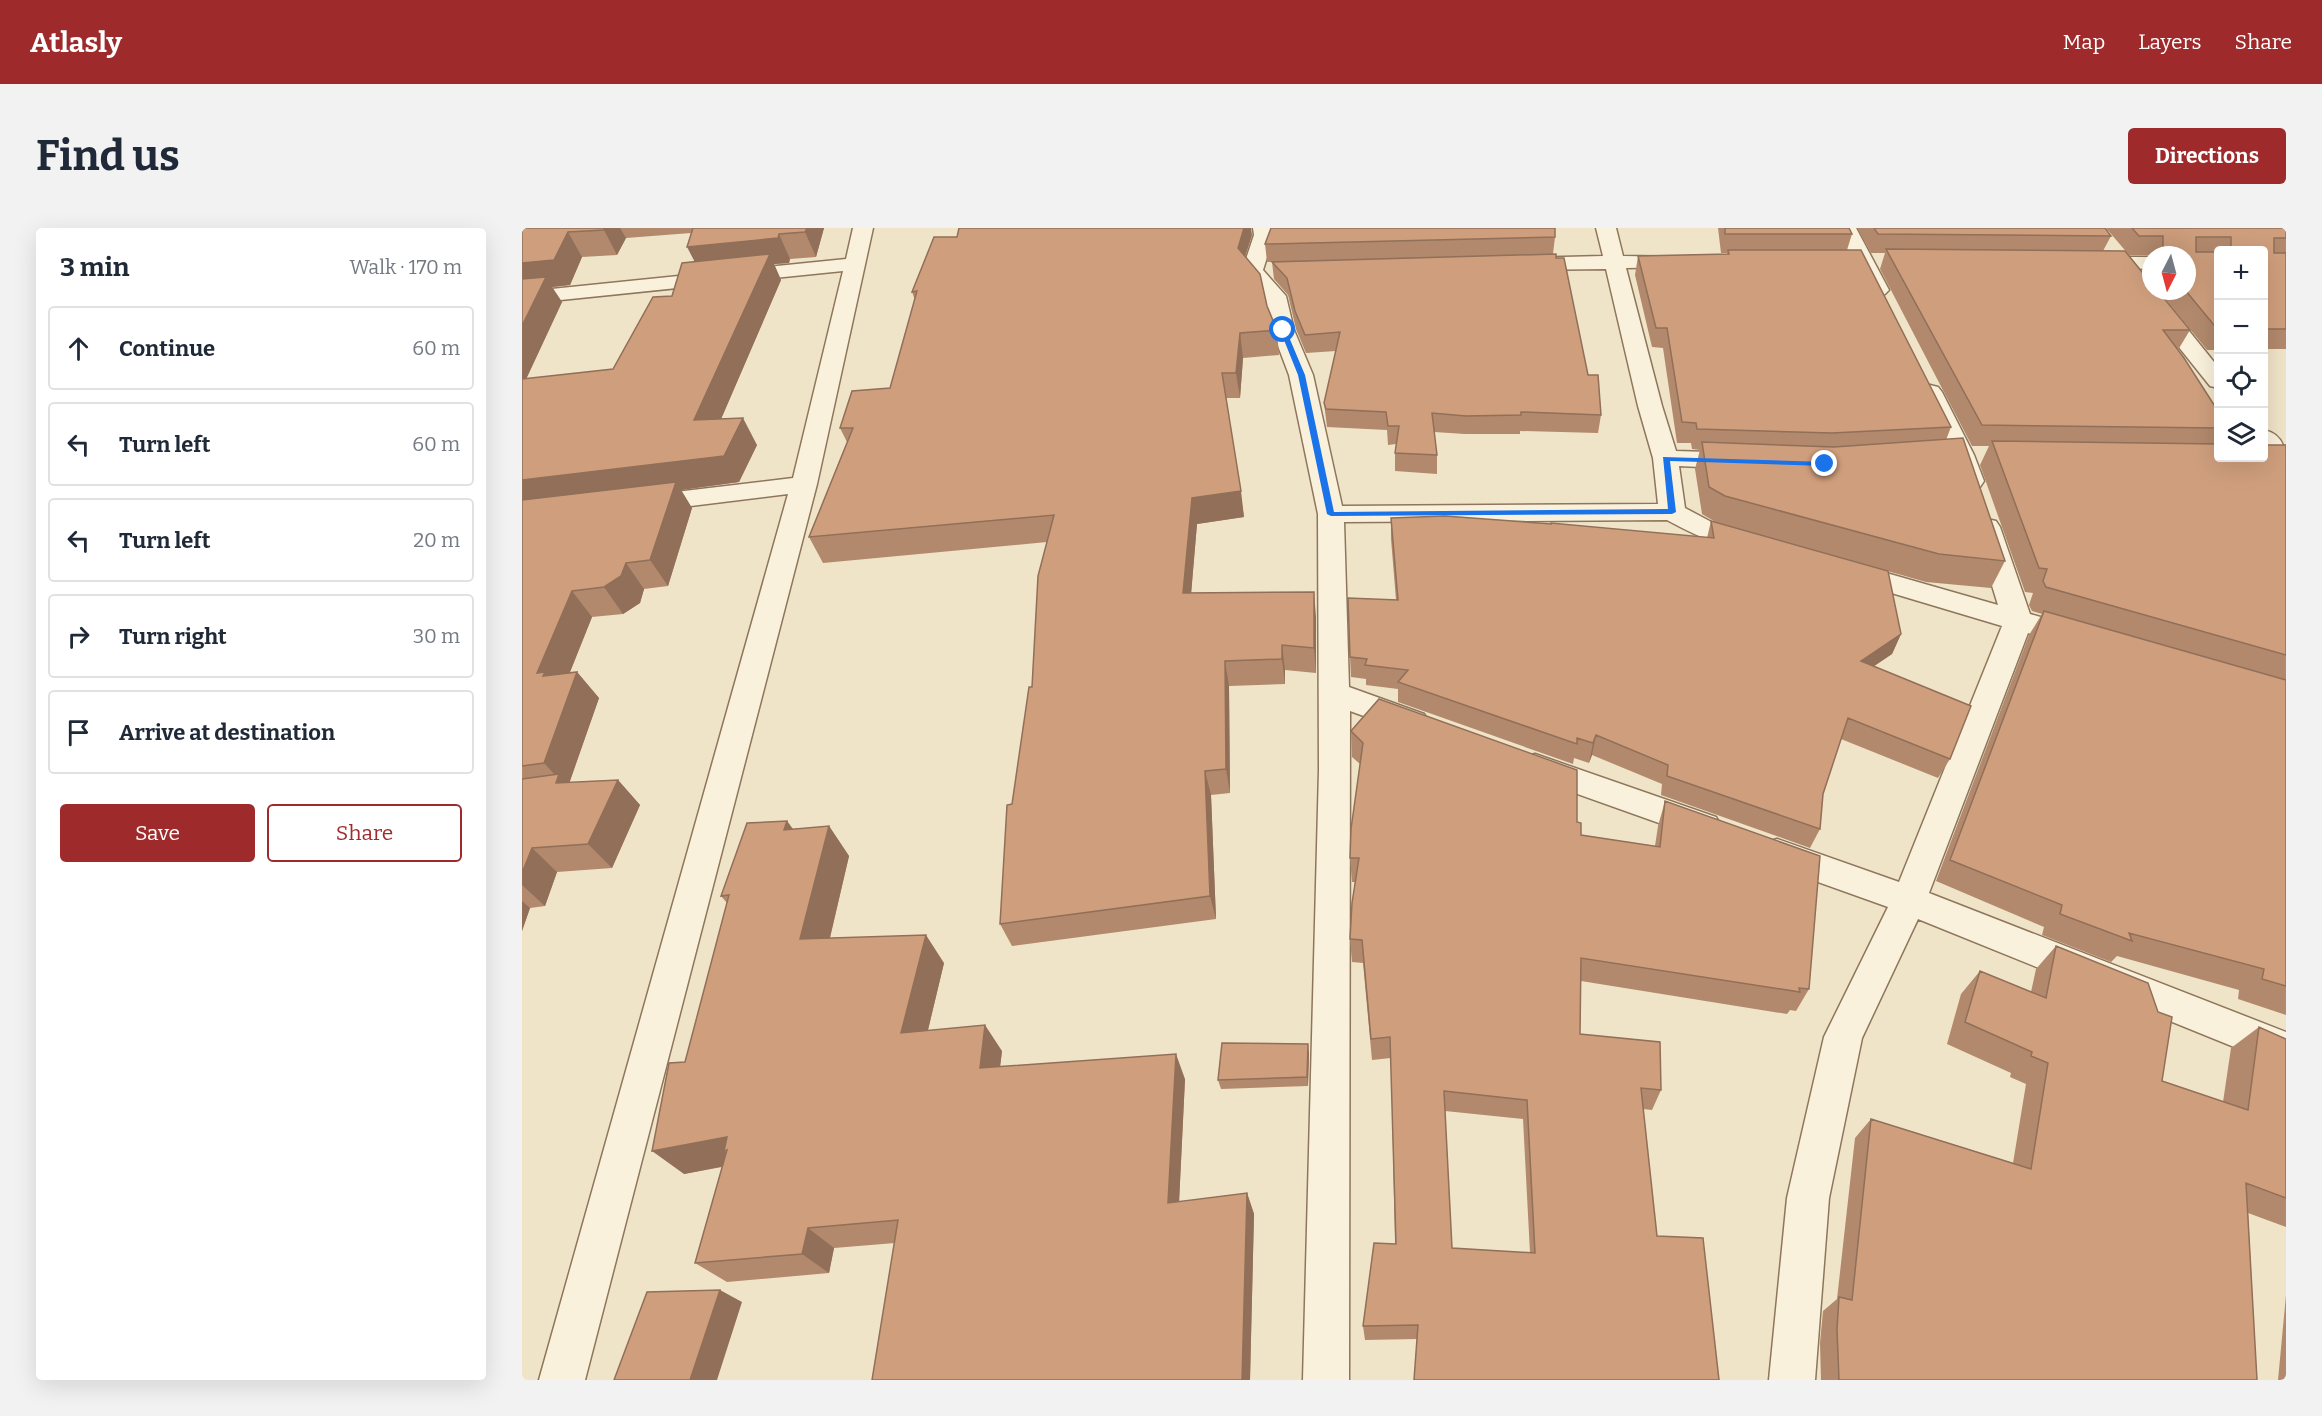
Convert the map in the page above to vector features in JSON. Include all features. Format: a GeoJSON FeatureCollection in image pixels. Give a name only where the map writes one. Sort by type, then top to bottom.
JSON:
{"type":"FeatureCollection","features":[{"type":"Feature","properties":{"kind":"street"},"geometry":{"type":"LineString","coordinates":[[562,1380],[804,484],[863,228]]}},
{"type":"Feature","properties":{"kind":"street"},"geometry":{"type":"LineString","coordinates":[[1263,228],[1264,271],[1275,296],[1283,330],[1301,375],[1331,514],[1335,770],[1326,1380]]}},
{"type":"Feature","properties":{"kind":"street"},"geometry":{"type":"LineString","coordinates":[[1606,228],[1650,406],[1666,458],[1672,512]]}},
{"type":"Feature","properties":{"kind":"street"},"geometry":{"type":"LineString","coordinates":[[1846,228],[1890,312]]}},
{"type":"Feature","properties":{"kind":"street"},"geometry":{"type":"LineString","coordinates":[[2108,246],[2214,376]]}},
{"type":"Feature","properties":{"kind":"street"},"geometry":{"type":"LineString","coordinates":[[1497,265],[1697,261]]}},
{"type":"Feature","properties":{"kind":"street"},"geometry":{"type":"LineString","coordinates":[[1840,261],[1887,261]]}},
{"type":"Feature","properties":{"kind":"street"},"geometry":{"type":"LineString","coordinates":[[2076,262],[2142,263]]}},
{"type":"Feature","properties":{"kind":"street"},"geometry":{"type":"LineString","coordinates":[[522,298],[855,264]]}},
{"type":"Feature","properties":{"kind":"street"},"geometry":{"type":"LineString","coordinates":[[1792,1380],[1808,1198],[1843,1037],[1909,900],[2018,621],[1962,456],[1921,373]]}},
{"type":"Feature","properties":{"kind":"street"},"geometry":{"type":"LineString","coordinates":[[2268,442],[2285,461]]}},
{"type":"Feature","properties":{"kind":"street"},"geometry":{"type":"LineString","coordinates":[[1666,458],[1768,462]]}},
{"type":"Feature","properties":{"kind":"street"},"geometry":{"type":"LineString","coordinates":[[2268,460],[2285,461]]}},
{"type":"Feature","properties":{"kind":"street"},"geometry":{"type":"LineString","coordinates":[[616,508],[804,484]]}},
{"type":"Feature","properties":{"kind":"street"},"geometry":{"type":"LineString","coordinates":[[1331,514],[1672,512],[1708,531],[1777,551]]}},
{"type":"Feature","properties":{"kind":"street"},"geometry":{"type":"LineString","coordinates":[[1823,564],[2063,633]]}},
{"type":"Feature","properties":{"kind":"street"},"geometry":{"type":"LineString","coordinates":[[1333,693],[1443,733]]}},
{"type":"Feature","properties":{"kind":"street"},"geometry":{"type":"LineString","coordinates":[[1510,757],[1909,900],[2286,1050]]}},
{"type":"Feature","properties":{"kind":"building"},"geometry":{"type":"Polygon","coordinates":[[[522,228],[604,228],[604,230],[568,232],[554,260],[522,263],[522,228]]]}},
{"type":"Feature","properties":{"kind":"building"},"geometry":{"type":"Polygon","coordinates":[[[693,228],[807,228],[805,232],[779,234],[778,238],[687,247],[693,228]]]}},
{"type":"Feature","properties":{"kind":"building"},"geometry":{"type":"Polygon","coordinates":[[[959,228],[1244,228],[1238,248],[1260,274],[1267,306],[1277,330],[1240,333],[1236,373],[1222,373],[1241,491],[1192,498],[1183,593],[1314,592],[1314,648],[1282,645],[1282,659],[1225,661],[1226,769],[1205,771],[1210,896],[1000,924],[1007,805],[1012,804],[1029,687],[1032,687],[1038,576],[1054,515],[809,537],[853,428],[840,428],[852,391],[890,388],[917,291],[912,292],[934,237],[957,237],[959,228]]]}},
{"type":"Feature","properties":{"kind":"building"},"geometry":{"type":"Polygon","coordinates":[[[1271,228],[1555,228],[1555,237],[1265,244],[1271,228]]]}},
{"type":"Feature","properties":{"kind":"building"},"geometry":{"type":"Polygon","coordinates":[[[1725,228],[1849,228],[1852,234],[1725,234],[1725,228]]]}},
{"type":"Feature","properties":{"kind":"building"},"geometry":{"type":"Polygon","coordinates":[[[1874,228],[2105,228],[2111,236],[1878,234],[1874,228]]]}},
{"type":"Feature","properties":{"kind":"building"},"geometry":{"type":"Polygon","coordinates":[[[2132,228],[2286,228],[2286,238],[2274,238],[2274,253],[2286,253],[2286,329],[2268,329],[2268,246],[2231,246],[2231,237],[2196,237],[2196,246],[2163,246],[2163,236],[2139,236],[2132,228]]]}},
{"type":"Feature","properties":{"kind":"building"},"geometry":{"type":"Polygon","coordinates":[[[1886,249],[2125,251],[2142,272],[2142,300],[2165,300],[2190,330],[2163,330],[2214,405],[2214,428],[1982,425],[1886,249]]]}},
{"type":"Feature","properties":{"kind":"building"},"geometry":{"type":"Polygon","coordinates":[[[1728,250],[1861,250],[1951,427],[1832,433],[1697,429],[1696,423],[1682,422],[1667,328],[1656,328],[1638,256],[1729,254],[1728,250]]]}},
{"type":"Feature","properties":{"kind":"building"},"geometry":{"type":"Polygon","coordinates":[[[2196,252],[2214,252],[2214,325],[2193,300],[2196,300],[2196,252]]]}},
{"type":"Feature","properties":{"kind":"building"},"geometry":{"type":"Polygon","coordinates":[[[770,254],[694,420],[743,418],[724,456],[522,480],[522,379],[613,369],[653,297],[672,296],[682,263],[770,254]]]}},
{"type":"Feature","properties":{"kind":"building"},"geometry":{"type":"Polygon","coordinates":[[[1556,254],[1556,258],[1564,258],[1588,375],[1598,375],[1601,415],[1521,412],[1521,415],[1466,416],[1432,413],[1437,455],[1395,453],[1399,426],[1388,426],[1386,412],[1326,409],[1324,403],[1340,332],[1305,335],[1295,311],[1287,278],[1272,262],[1556,254]]]}},
{"type":"Feature","properties":{"kind":"building"},"geometry":{"type":"Polygon","coordinates":[[[546,277],[522,326],[522,279],[546,277]]]}},
{"type":"Feature","properties":{"kind":"building"},"geometry":{"type":"Polygon","coordinates":[[[1963,438],[2005,561],[1939,554],[1725,496],[1709,487],[1702,442],[1834,447],[1963,438]]]}},
{"type":"Feature","properties":{"kind":"building"},"geometry":{"type":"Polygon","coordinates":[[[1992,441],[2214,444],[2214,462],[2268,462],[2268,445],[2286,445],[2286,655],[2046,587],[2043,581],[2047,569],[2039,568],[1992,441]]]}},
{"type":"Feature","properties":{"kind":"building"},"geometry":{"type":"Polygon","coordinates":[[[676,482],[650,560],[626,563],[621,576],[604,587],[572,591],[537,673],[545,672],[543,676],[577,672],[544,763],[522,766],[522,500],[676,482]]]}},
{"type":"Feature","properties":{"kind":"building"},"geometry":{"type":"Polygon","coordinates":[[[1445,516],[1714,538],[1711,521],[1888,571],[1901,634],[1861,661],[1971,706],[1950,759],[1848,718],[1823,794],[1820,829],[1667,776],[1668,765],[1596,735],[1593,743],[1577,738],[1577,744],[1398,682],[1408,670],[1365,665],[1367,659],[1350,657],[1348,598],[1398,600],[1391,518],[1445,516]]]}},
{"type":"Feature","properties":{"kind":"building"},"geometry":{"type":"Polygon","coordinates":[[[2044,611],[2286,680],[2286,986],[2262,979],[2264,969],[2129,933],[2132,941],[2060,914],[2062,905],[1950,860],[2044,611]]]}},
{"type":"Feature","properties":{"kind":"building"},"geometry":{"type":"Polygon","coordinates":[[[1379,699],[1577,770],[1577,822],[1581,823],[1581,835],[1660,847],[1665,801],[1820,856],[1809,989],[1799,988],[1800,992],[1581,958],[1580,1034],[1660,1042],[1661,1090],[1641,1088],[1657,1236],[1703,1238],[1719,1380],[1414,1380],[1418,1325],[1363,1326],[1374,1243],[1396,1244],[1390,1037],[1371,1039],[1362,940],[1350,939],[1352,903],[1359,858],[1350,858],[1351,829],[1363,743],[1351,731],[1379,699]],[[1444,1091],[1452,1248],[1535,1253],[1527,1100],[1444,1091]]]}},
{"type":"Feature","properties":{"kind":"building"},"geometry":{"type":"Polygon","coordinates":[[[559,774],[556,783],[618,780],[588,844],[532,848],[522,873],[522,779],[559,774]]]}},
{"type":"Feature","properties":{"kind":"building"},"geometry":{"type":"Polygon","coordinates":[[[787,821],[784,830],[829,826],[800,939],[926,935],[901,1033],[985,1025],[980,1068],[1176,1054],[1168,1203],[1247,1193],[1242,1380],[872,1380],[898,1220],[808,1228],[802,1254],[695,1263],[727,1150],[724,1151],[727,1137],[652,1151],[669,1063],[685,1062],[729,895],[721,896],[747,823],[787,821]]]}},
{"type":"Feature","properties":{"kind":"building"},"geometry":{"type":"Polygon","coordinates":[[[2056,946],[2148,983],[2158,1012],[2172,1017],[2162,1081],[2248,1110],[2259,1027],[2286,1039],[2286,1198],[2246,1183],[2257,1380],[1839,1380],[1837,1329],[1839,1297],[1852,1300],[1871,1119],[2031,1169],[2048,1063],[2031,1056],[2032,1052],[1965,1022],[1980,971],[2046,998],[2056,946]]]}},
{"type":"Feature","properties":{"kind":"building"},"geometry":{"type":"Polygon","coordinates":[[[1222,1043],[1308,1044],[1307,1077],[1218,1080],[1222,1043]]]}},
{"type":"Feature","properties":{"kind":"building"},"geometry":{"type":"Polygon","coordinates":[[[720,1290],[690,1380],[614,1380],[647,1292],[720,1290]]]}},
{"type":"Feature","properties":{"kind":"route"},"geometry":{"type":"LineString","coordinates":[[1283,330],[1301,375],[1331,514],[1672,512],[1666,458],[1825,464]]}}]}
